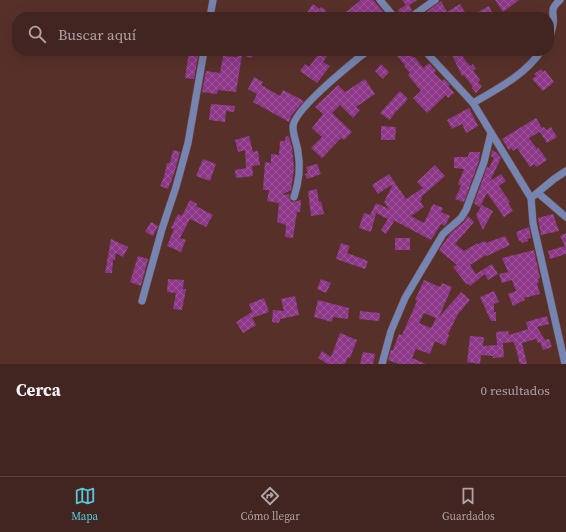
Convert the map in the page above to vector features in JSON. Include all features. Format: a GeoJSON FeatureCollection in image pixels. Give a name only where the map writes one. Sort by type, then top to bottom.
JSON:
{"type":"FeatureCollection","features":[{"type":"Feature","properties":{"kind":"street"},"geometry":{"type":"LineString","coordinates":[[211,12],[213,0]]}},
{"type":"Feature","properties":{"kind":"street"},"geometry":{"type":"LineString","coordinates":[[380,0],[390,12]]}},
{"type":"Feature","properties":{"kind":"street"},"geometry":{"type":"LineString","coordinates":[[419,12],[435,0]]}},
{"type":"Feature","properties":{"kind":"street"},"geometry":{"type":"LineString","coordinates":[[552,12],[555,4],[560,0]]}},
{"type":"Feature","properties":{"kind":"street"},"geometry":{"type":"LineString","coordinates":[[142,301],[188,143],[203,56]]}},
{"type":"Feature","properties":{"kind":"street"},"geometry":{"type":"LineString","coordinates":[[294,197],[300,175],[298,151],[293,133],[294,122],[299,114],[318,93],[361,56]]}},
{"type":"Feature","properties":{"kind":"street"},"geometry":{"type":"LineString","coordinates":[[430,56],[473,103],[531,198],[533,223],[565,364]]}},
{"type":"Feature","properties":{"kind":"street"},"geometry":{"type":"LineString","coordinates":[[473,103],[520,73],[536,56]]}},
{"type":"Feature","properties":{"kind":"street"},"geometry":{"type":"LineString","coordinates":[[382,364],[391,332],[405,298],[443,234],[461,218],[466,210],[484,162],[491,133]]}},
{"type":"Feature","properties":{"kind":"street"},"geometry":{"type":"LineString","coordinates":[[531,198],[566,171]]}},
{"type":"Feature","properties":{"kind":"street"},"geometry":{"type":"LineString","coordinates":[[538,193],[566,217]]}},
{"type":"Feature","properties":{"kind":"building"},"geometry":{"type":"Polygon","coordinates":[[[361,0],[373,0],[384,12],[346,12],[361,0]]]}},
{"type":"Feature","properties":{"kind":"building"},"geometry":{"type":"Polygon","coordinates":[[[402,0],[417,0],[409,5],[412,10],[409,12],[399,12],[398,10],[406,5],[402,0]]]}},
{"type":"Feature","properties":{"kind":"building"},"geometry":{"type":"Polygon","coordinates":[[[495,0],[519,0],[503,12],[495,0]]]}},
{"type":"Feature","properties":{"kind":"building"},"geometry":{"type":"Polygon","coordinates":[[[441,1],[447,12],[427,12],[441,1]]]}},
{"type":"Feature","properties":{"kind":"building"},"geometry":{"type":"Polygon","coordinates":[[[313,4],[320,9],[321,7],[326,10],[324,12],[307,12],[313,4]]]}},
{"type":"Feature","properties":{"kind":"building"},"geometry":{"type":"Polygon","coordinates":[[[460,4],[465,12],[447,12],[460,4]]]}},
{"type":"Feature","properties":{"kind":"building"},"geometry":{"type":"Polygon","coordinates":[[[489,6],[492,12],[478,12],[489,6]]]}},
{"type":"Feature","properties":{"kind":"building"},"geometry":{"type":"Polygon","coordinates":[[[188,56],[198,56],[194,79],[185,78],[188,56]]]}},
{"type":"Feature","properties":{"kind":"building"},"geometry":{"type":"Polygon","coordinates":[[[223,56],[242,56],[236,92],[218,90],[217,94],[202,92],[206,71],[220,73],[223,56]]]}},
{"type":"Feature","properties":{"kind":"building"},"geometry":{"type":"Polygon","coordinates":[[[317,56],[327,56],[323,62],[330,66],[317,83],[300,71],[305,64],[309,67],[317,56]]]}},
{"type":"Feature","properties":{"kind":"building"},"geometry":{"type":"Polygon","coordinates":[[[397,56],[415,57],[423,68],[429,63],[436,71],[434,73],[442,81],[444,79],[450,85],[448,86],[454,93],[448,98],[446,95],[427,113],[413,98],[421,91],[408,75],[410,73],[404,66],[405,65],[397,56]]]}},
{"type":"Feature","properties":{"kind":"building"},"geometry":{"type":"Polygon","coordinates":[[[452,56],[463,56],[470,66],[473,64],[476,69],[473,70],[480,80],[478,82],[482,86],[476,93],[464,75],[462,76],[452,56]]]}},
{"type":"Feature","properties":{"kind":"building"},"geometry":{"type":"Polygon","coordinates":[[[381,64],[389,72],[383,79],[375,71],[381,64]]]}},
{"type":"Feature","properties":{"kind":"building"},"geometry":{"type":"Polygon","coordinates":[[[541,69],[543,72],[545,70],[554,82],[543,91],[532,79],[536,76],[534,74],[541,69]]]}},
{"type":"Feature","properties":{"kind":"building"},"geometry":{"type":"Polygon","coordinates":[[[254,77],[263,82],[261,85],[280,96],[283,90],[304,101],[291,116],[289,122],[253,102],[257,94],[248,89],[254,77]]]}},
{"type":"Feature","properties":{"kind":"building"},"geometry":{"type":"Polygon","coordinates":[[[365,79],[375,94],[356,107],[360,110],[353,118],[340,105],[332,113],[352,132],[344,140],[341,138],[322,158],[311,148],[322,137],[312,128],[323,114],[315,107],[338,85],[345,92],[365,79]]]}},
{"type":"Feature","properties":{"kind":"building"},"geometry":{"type":"Polygon","coordinates":[[[400,91],[408,99],[396,111],[390,120],[380,113],[400,91]]]}},
{"type":"Feature","properties":{"kind":"building"},"geometry":{"type":"Polygon","coordinates":[[[211,104],[235,106],[234,112],[226,111],[225,122],[209,120],[211,104]]]}},
{"type":"Feature","properties":{"kind":"building"},"geometry":{"type":"Polygon","coordinates":[[[469,108],[478,126],[466,133],[462,124],[452,129],[447,120],[469,108]]]}},
{"type":"Feature","properties":{"kind":"building"},"geometry":{"type":"Polygon","coordinates":[[[536,118],[542,128],[544,127],[546,130],[551,127],[557,137],[547,143],[540,132],[529,138],[537,149],[538,147],[547,160],[536,167],[534,164],[530,167],[517,148],[513,151],[511,148],[509,150],[502,139],[536,118]]]}},
{"type":"Feature","properties":{"kind":"building"},"geometry":{"type":"Polygon","coordinates":[[[381,126],[396,127],[395,140],[381,140],[381,126]]]}},
{"type":"Feature","properties":{"kind":"building"},"geometry":{"type":"Polygon","coordinates":[[[249,136],[253,152],[258,151],[260,165],[252,166],[253,176],[236,178],[235,170],[246,168],[245,150],[238,152],[235,140],[249,136]]]}},
{"type":"Feature","properties":{"kind":"building"},"geometry":{"type":"Polygon","coordinates":[[[286,136],[289,137],[292,147],[294,169],[291,190],[283,195],[290,194],[289,198],[292,202],[301,200],[300,212],[297,212],[293,238],[285,237],[286,225],[277,222],[279,203],[267,201],[269,190],[263,190],[265,162],[271,163],[271,154],[279,155],[280,141],[285,141],[286,136]]]}},
{"type":"Feature","properties":{"kind":"building"},"geometry":{"type":"Polygon","coordinates":[[[173,150],[180,152],[168,189],[160,186],[164,177],[167,163],[170,163],[173,150]]]}},
{"type":"Feature","properties":{"kind":"building"},"geometry":{"type":"Polygon","coordinates":[[[492,150],[501,158],[490,181],[501,174],[506,181],[499,186],[510,202],[508,203],[513,211],[504,217],[487,193],[480,207],[474,203],[487,167],[489,168],[494,158],[491,156],[492,150]]]}},
{"type":"Feature","properties":{"kind":"building"},"geometry":{"type":"Polygon","coordinates":[[[469,152],[480,152],[479,161],[464,202],[455,199],[461,186],[458,184],[464,169],[454,168],[454,157],[468,157],[469,152]]]}},
{"type":"Feature","properties":{"kind":"building"},"geometry":{"type":"Polygon","coordinates":[[[203,159],[216,164],[210,181],[196,176],[203,159]]]}},
{"type":"Feature","properties":{"kind":"building"},"geometry":{"type":"Polygon","coordinates":[[[317,164],[321,174],[307,179],[305,174],[308,173],[306,167],[317,164]]]}},
{"type":"Feature","properties":{"kind":"building"},"geometry":{"type":"Polygon","coordinates":[[[435,165],[445,176],[421,197],[422,199],[420,201],[424,207],[411,216],[424,223],[433,204],[443,208],[441,212],[450,216],[445,226],[441,224],[431,240],[395,220],[386,234],[381,230],[388,219],[376,213],[371,232],[359,228],[364,213],[370,215],[376,203],[389,209],[384,202],[393,184],[378,194],[372,185],[389,174],[406,199],[423,188],[417,182],[435,165]]]}},
{"type":"Feature","properties":{"kind":"building"},"geometry":{"type":"Polygon","coordinates":[[[317,189],[319,202],[321,201],[324,214],[311,216],[308,191],[317,189]]]}},
{"type":"Feature","properties":{"kind":"building"},"geometry":{"type":"Polygon","coordinates":[[[190,200],[197,204],[196,206],[213,215],[206,227],[190,219],[180,238],[186,240],[181,252],[167,246],[174,229],[171,228],[178,214],[182,216],[190,200]]]}},
{"type":"Feature","properties":{"kind":"building"},"geometry":{"type":"Polygon","coordinates":[[[482,205],[493,211],[483,230],[476,215],[482,205]]]}},
{"type":"Feature","properties":{"kind":"building"},"geometry":{"type":"Polygon","coordinates":[[[553,214],[559,231],[541,235],[538,218],[553,214]]]}},
{"type":"Feature","properties":{"kind":"building"},"geometry":{"type":"Polygon","coordinates":[[[468,216],[474,222],[455,244],[464,251],[478,243],[485,241],[486,243],[505,236],[510,245],[487,256],[486,255],[470,265],[476,274],[492,264],[498,274],[488,280],[485,274],[470,286],[468,283],[467,285],[453,267],[457,265],[439,250],[451,233],[464,222],[468,216]]]}},
{"type":"Feature","properties":{"kind":"building"},"geometry":{"type":"Polygon","coordinates":[[[151,222],[158,226],[153,236],[145,232],[151,222]]]}},
{"type":"Feature","properties":{"kind":"building"},"geometry":{"type":"Polygon","coordinates":[[[529,227],[531,238],[522,243],[520,240],[519,241],[516,232],[529,227]]]}},
{"type":"Feature","properties":{"kind":"building"},"geometry":{"type":"Polygon","coordinates":[[[566,233],[566,254],[550,259],[548,251],[565,246],[560,236],[566,233]]]}},
{"type":"Feature","properties":{"kind":"building"},"geometry":{"type":"Polygon","coordinates":[[[395,238],[410,238],[410,250],[395,250],[395,238]]]}},
{"type":"Feature","properties":{"kind":"building"},"geometry":{"type":"Polygon","coordinates":[[[111,239],[128,247],[123,257],[116,253],[115,260],[113,260],[112,273],[105,273],[111,239]]]}},
{"type":"Feature","properties":{"kind":"building"},"geometry":{"type":"Polygon","coordinates":[[[341,243],[350,246],[347,253],[368,261],[365,269],[336,259],[341,243]]]}},
{"type":"Feature","properties":{"kind":"building"},"geometry":{"type":"Polygon","coordinates":[[[534,250],[540,278],[538,278],[539,282],[537,283],[540,294],[524,298],[525,300],[513,306],[508,294],[516,291],[512,280],[502,283],[499,274],[508,272],[502,258],[534,250]]]}},
{"type":"Feature","properties":{"kind":"building"},"geometry":{"type":"Polygon","coordinates":[[[138,256],[148,259],[141,286],[130,282],[138,256]]]}},
{"type":"Feature","properties":{"kind":"building"},"geometry":{"type":"Polygon","coordinates":[[[168,279],[184,280],[183,289],[186,289],[182,310],[173,309],[176,293],[167,292],[168,279]]]}},
{"type":"Feature","properties":{"kind":"building"},"geometry":{"type":"Polygon","coordinates":[[[321,279],[331,283],[326,293],[317,289],[321,279]]]}},
{"type":"Feature","properties":{"kind":"building"},"geometry":{"type":"Polygon","coordinates":[[[424,280],[440,287],[442,283],[452,287],[439,317],[461,292],[470,300],[458,314],[448,334],[449,335],[445,346],[435,341],[430,354],[416,349],[412,358],[426,364],[399,364],[388,360],[399,334],[402,335],[417,301],[415,300],[424,280]],[[424,313],[419,323],[431,328],[436,318],[424,313]]]}},
{"type":"Feature","properties":{"kind":"building"},"geometry":{"type":"Polygon","coordinates":[[[494,291],[499,302],[494,304],[496,321],[491,321],[480,297],[494,291]]]}},
{"type":"Feature","properties":{"kind":"building"},"geometry":{"type":"Polygon","coordinates":[[[295,296],[299,315],[280,319],[279,323],[272,322],[273,310],[284,311],[281,299],[295,296]]]}},
{"type":"Feature","properties":{"kind":"building"},"geometry":{"type":"Polygon","coordinates":[[[264,298],[269,312],[252,318],[256,325],[243,333],[236,322],[252,312],[249,304],[264,298]]]}},
{"type":"Feature","properties":{"kind":"building"},"geometry":{"type":"Polygon","coordinates":[[[318,300],[349,308],[348,319],[333,317],[332,322],[314,317],[318,300]]]}},
{"type":"Feature","properties":{"kind":"building"},"geometry":{"type":"Polygon","coordinates":[[[360,311],[380,313],[379,321],[359,319],[360,311]]]}},
{"type":"Feature","properties":{"kind":"building"},"geometry":{"type":"Polygon","coordinates":[[[547,316],[549,324],[537,327],[545,340],[549,339],[552,347],[543,350],[540,342],[538,343],[536,339],[522,343],[527,364],[520,364],[514,342],[503,343],[504,357],[493,358],[493,356],[481,355],[480,364],[467,362],[470,336],[484,337],[483,346],[497,345],[496,332],[508,331],[509,335],[528,329],[526,322],[547,316]]]}},
{"type":"Feature","properties":{"kind":"building"},"geometry":{"type":"Polygon","coordinates":[[[340,333],[357,340],[350,358],[348,357],[345,364],[328,364],[318,358],[322,351],[331,357],[340,333]]]}},
{"type":"Feature","properties":{"kind":"building"},"geometry":{"type":"Polygon","coordinates":[[[363,352],[375,354],[373,364],[360,364],[363,352]]]}}]}
